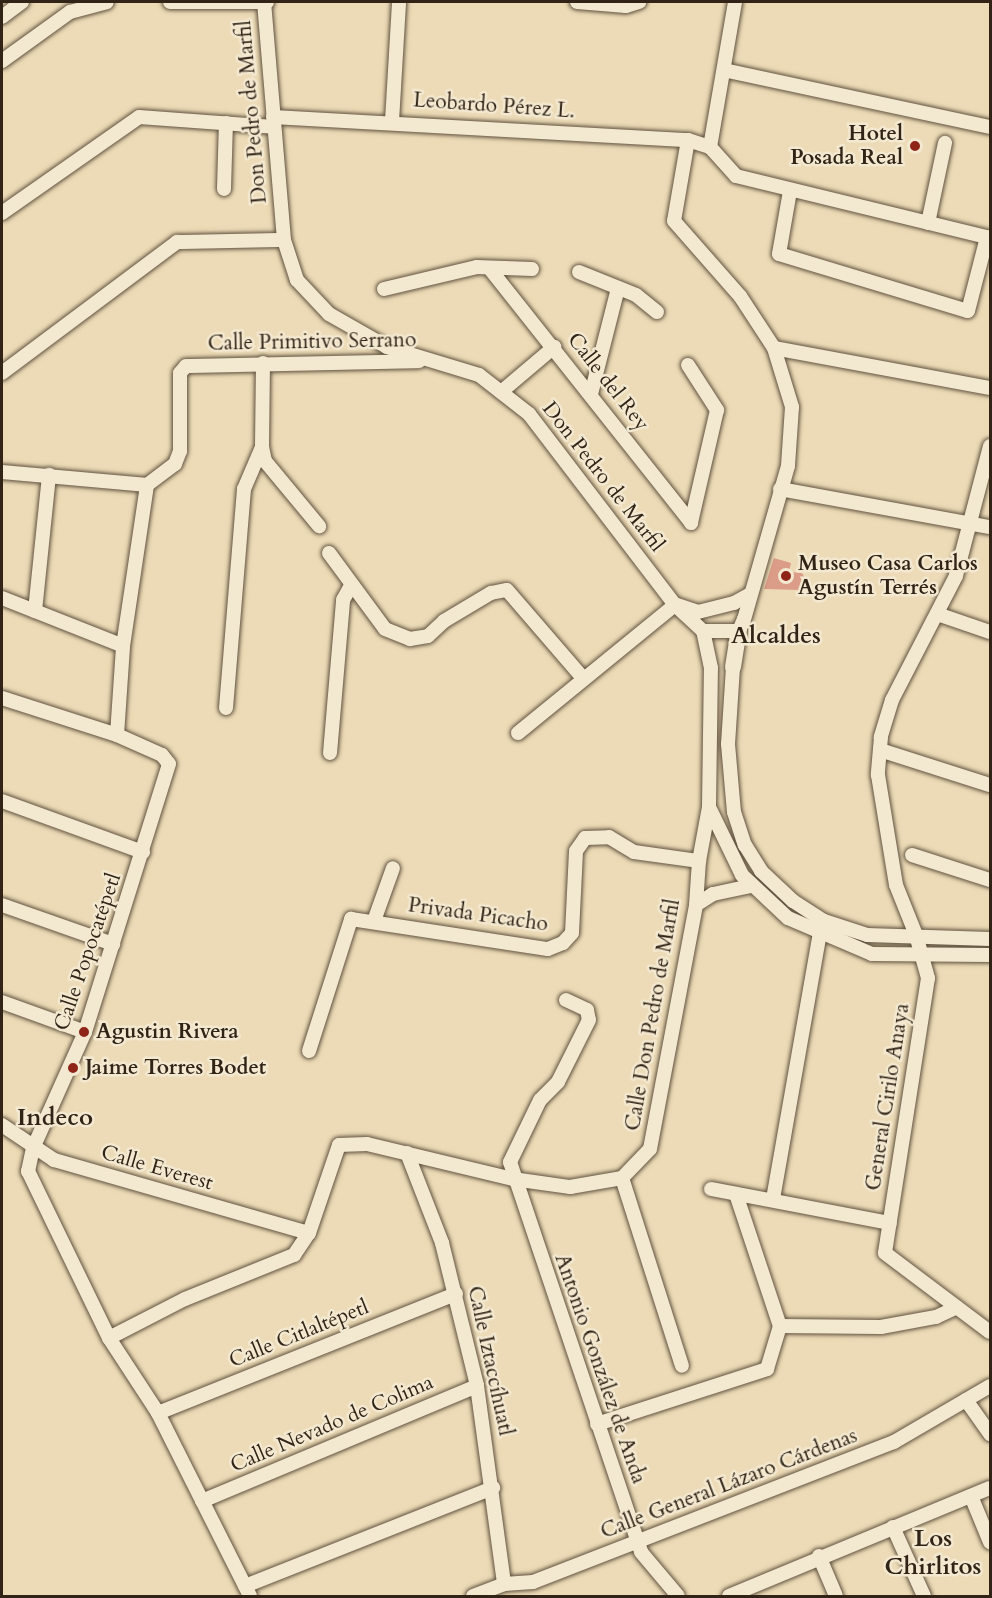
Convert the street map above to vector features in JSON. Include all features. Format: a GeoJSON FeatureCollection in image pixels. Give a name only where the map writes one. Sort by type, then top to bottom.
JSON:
{"type":"FeatureCollection","features":[{"type":"Feature","properties":{"kind":"street"},"geometry":{"type":"LineString","coordinates":[[2,61],[70,12],[106,2]]}},
{"type":"Feature","properties":{"kind":"street"},"geometry":{"type":"LineString","coordinates":[[170,2],[265,2]]}},
{"type":"Feature","properties":{"kind":"street","name":"Don Pedro de Marfil"},"geometry":{"type":"LineString","coordinates":[[265,2],[284,240],[297,280],[329,314],[387,347],[479,375],[530,414],[675,604],[703,631]]}},
{"type":"Feature","properties":{"kind":"street"},"geometry":{"type":"LineString","coordinates":[[392,121],[399,2]]}},
{"type":"Feature","properties":{"kind":"street"},"geometry":{"type":"LineString","coordinates":[[577,2],[626,6],[639,2]]}},
{"type":"Feature","properties":{"kind":"street"},"geometry":{"type":"LineString","coordinates":[[735,2],[710,147],[736,176],[790,192],[989,238],[968,311],[779,254],[790,192]]}},
{"type":"Feature","properties":{"kind":"street"},"geometry":{"type":"LineString","coordinates":[[2,16],[16,3]]}},
{"type":"Feature","properties":{"kind":"street"},"geometry":{"type":"LineString","coordinates":[[724,70],[990,128]]}},
{"type":"Feature","properties":{"kind":"street","name":"Leobardo Pérez L."},"geometry":{"type":"LineString","coordinates":[[2,213],[138,117],[226,123],[392,121],[688,140],[710,147]]}},
{"type":"Feature","properties":{"kind":"street"},"geometry":{"type":"LineString","coordinates":[[225,189],[226,123]]}},
{"type":"Feature","properties":{"kind":"street"},"geometry":{"type":"LineString","coordinates":[[688,140],[674,221],[740,296],[774,348],[792,407],[788,466],[739,631],[734,667],[728,744],[734,812],[745,845],[761,871],[821,927],[873,954],[920,946],[990,939]]}},
{"type":"Feature","properties":{"kind":"street"},"geometry":{"type":"LineString","coordinates":[[928,224],[945,142]]}},
{"type":"Feature","properties":{"kind":"street"},"geometry":{"type":"LineString","coordinates":[[2,373],[177,242],[284,240]]}},
{"type":"Feature","properties":{"kind":"street"},"geometry":{"type":"LineString","coordinates":[[384,289],[477,267],[532,269]]}},
{"type":"Feature","properties":{"kind":"street","name":"Calle del Rey"},"geometry":{"type":"LineString","coordinates":[[490,269],[691,522],[717,410],[688,365]]}},
{"type":"Feature","properties":{"kind":"street"},"geometry":{"type":"LineString","coordinates":[[579,272],[636,295],[657,312]]}},
{"type":"Feature","properties":{"kind":"street"},"geometry":{"type":"LineString","coordinates":[[591,394],[618,288]]}},
{"type":"Feature","properties":{"kind":"street"},"geometry":{"type":"LineString","coordinates":[[501,392],[554,347]]}},
{"type":"Feature","properties":{"kind":"street"},"geometry":{"type":"LineString","coordinates":[[774,348],[990,388]]}},
{"type":"Feature","properties":{"kind":"street","name":"Calle Primitivo Serrano"},"geometry":{"type":"LineString","coordinates":[[147,485],[175,464],[180,451],[180,373],[186,366],[434,361]]}},
{"type":"Feature","properties":{"kind":"street"},"geometry":{"type":"LineString","coordinates":[[263,363],[262,447],[266,461],[319,526]]}},
{"type":"Feature","properties":{"kind":"street","name":"General Cirilo Anaya"},"geometry":{"type":"LineString","coordinates":[[957,1307],[885,1253],[928,978],[920,946],[896,885],[878,775],[880,750],[892,700],[956,576],[990,446]]}},
{"type":"Feature","properties":{"kind":"street"},"geometry":{"type":"LineString","coordinates":[[226,708],[244,489],[262,447]]}},
{"type":"Feature","properties":{"kind":"street"},"geometry":{"type":"LineString","coordinates":[[2,472],[147,485],[123,646],[117,735],[2,698]]}},
{"type":"Feature","properties":{"kind":"street"},"geometry":{"type":"LineString","coordinates":[[35,611],[49,475]]}},
{"type":"Feature","properties":{"kind":"street"},"geometry":{"type":"LineString","coordinates":[[780,489],[990,527]]}},
{"type":"Feature","properties":{"kind":"street"},"geometry":{"type":"LineString","coordinates":[[329,553],[385,629],[410,639],[428,636],[444,621],[492,593],[507,590],[583,678]]}},
{"type":"Feature","properties":{"kind":"street"},"geometry":{"type":"LineString","coordinates":[[330,753],[343,600],[352,584]]}},
{"type":"Feature","properties":{"kind":"street"},"geometry":{"type":"LineString","coordinates":[[518,733],[675,604],[698,612],[734,603],[750,594]]}},
{"type":"Feature","properties":{"kind":"street"},"geometry":{"type":"LineString","coordinates":[[2,598],[123,646]]}},
{"type":"Feature","properties":{"kind":"street"},"geometry":{"type":"LineString","coordinates":[[937,614],[990,632]]}},
{"type":"Feature","properties":{"kind":"street"},"geometry":{"type":"LineString","coordinates":[[739,631],[703,631],[711,668],[710,807],[751,886],[788,918],[821,927],[920,946],[990,955]]}},
{"type":"Feature","properties":{"kind":"street","name":"Calle Popocatépetl"},"geometry":{"type":"LineString","coordinates":[[110,1338],[30,1179],[28,1162],[85,1032],[169,764],[162,755],[117,735]]}},
{"type":"Feature","properties":{"kind":"street"},"geometry":{"type":"LineString","coordinates":[[880,750],[990,785]]}},
{"type":"Feature","properties":{"kind":"street"},"geometry":{"type":"LineString","coordinates":[[2,801],[143,852]]}},
{"type":"Feature","properties":{"kind":"street","name":"Calle Don Pedro de Marfil"},"geometry":{"type":"LineString","coordinates":[[622,1178],[650,1149],[696,905],[699,861],[710,807]]}},
{"type":"Feature","properties":{"kind":"street","name":"Privada Picacho"},"geometry":{"type":"LineString","coordinates":[[309,1051],[349,921],[354,918],[548,949],[563,943],[572,933],[576,851],[585,838],[609,837],[634,852],[699,861]]}},
{"type":"Feature","properties":{"kind":"street"},"geometry":{"type":"LineString","coordinates":[[912,855],[990,880]]}},
{"type":"Feature","properties":{"kind":"street","name":"Privada Picacho"},"geometry":{"type":"LineString","coordinates":[[374,921],[393,868]]}},
{"type":"Feature","properties":{"kind":"street"},"geometry":{"type":"LineString","coordinates":[[696,905],[713,894],[751,886]]}},
{"type":"Feature","properties":{"kind":"street"},"geometry":{"type":"LineString","coordinates":[[2,905],[113,944]]}},
{"type":"Feature","properties":{"kind":"street"},"geometry":{"type":"LineString","coordinates":[[773,1199],[821,927]]}},
{"type":"Feature","properties":{"kind":"street"},"geometry":{"type":"LineString","coordinates":[[513,1179],[510,1162],[540,1100],[558,1082],[589,1020],[587,1010],[566,1000]]}},
{"type":"Feature","properties":{"kind":"street"},"geometry":{"type":"LineString","coordinates":[[2,1002],[85,1032]]}},
{"type":"Feature","properties":{"kind":"street","name":"Calle Everest"},"geometry":{"type":"LineString","coordinates":[[2,1125],[54,1160],[309,1233]]}},
{"type":"Feature","properties":{"kind":"street"},"geometry":{"type":"LineString","coordinates":[[493,1488],[248,1591],[158,1413],[110,1338],[185,1299],[294,1256],[309,1233],[335,1149],[354,1142],[513,1179],[570,1187],[622,1178],[682,1366]]}},
{"type":"Feature","properties":{"kind":"street","name":"Calle Iztaccíhuatl"},"geometry":{"type":"LineString","coordinates":[[407,1153],[442,1244],[477,1386],[493,1488],[504,1584]]}},
{"type":"Feature","properties":{"kind":"street","name":"Antonio González de Anda"},"geometry":{"type":"LineString","coordinates":[[513,1179],[637,1543],[641,1552],[678,1596]]}},
{"type":"Feature","properties":{"kind":"street"},"geometry":{"type":"LineString","coordinates":[[711,1189],[890,1223]]}},
{"type":"Feature","properties":{"kind":"street"},"geometry":{"type":"LineString","coordinates":[[597,1424],[767,1369],[780,1326],[736,1194]]}},
{"type":"Feature","properties":{"kind":"street","name":"Calle Citlaltépetl"},"geometry":{"type":"LineString","coordinates":[[158,1413],[456,1294]]}},
{"type":"Feature","properties":{"kind":"street"},"geometry":{"type":"LineString","coordinates":[[780,1326],[881,1327],[936,1317],[957,1307],[990,1332]]}},
{"type":"Feature","properties":{"kind":"street","name":"Calle Nevado de Colima"},"geometry":{"type":"LineString","coordinates":[[202,1501],[477,1386]]}},
{"type":"Feature","properties":{"kind":"street","name":"Calle General Lázaro Cárdenas"},"geometry":{"type":"LineString","coordinates":[[473,1596],[504,1584],[533,1582],[894,1442],[990,1386]]}},
{"type":"Feature","properties":{"kind":"street"},"geometry":{"type":"LineString","coordinates":[[966,1400],[990,1434]]}},
{"type":"Feature","properties":{"kind":"street"},"geometry":{"type":"LineString","coordinates":[[729,1596],[819,1556],[990,1488]]}},
{"type":"Feature","properties":{"kind":"street"},"geometry":{"type":"LineString","coordinates":[[971,1496],[990,1542]]}},
{"type":"Feature","properties":{"kind":"street"},"geometry":{"type":"LineString","coordinates":[[893,1527],[924,1596]]}},
{"type":"Feature","properties":{"kind":"street"},"geometry":{"type":"LineString","coordinates":[[819,1556],[836,1596]]}},
{"type":"Feature","properties":{"kind":"building","name":"Museo Casa Carlos Agustín Terrés"},"geometry":{"type":"Polygon","coordinates":[[[774,558],[791,563],[789,572],[802,573],[805,578],[799,590],[764,589],[774,558]]]}},
{"type":"Feature","properties":{"kind":"place","name":"Hotel Posada Real"},"geometry":{"type":"Point","coordinates":[915,146]}},
{"type":"Feature","properties":{"kind":"place","name":"Museo Casa Carlos Agustín Terrés"},"geometry":{"type":"Point","coordinates":[786,576]}},
{"type":"Feature","properties":{"kind":"place","name":"Agustin Rivera"},"geometry":{"type":"Point","coordinates":[84,1032]}},
{"type":"Feature","properties":{"kind":"place","name":"Jaime Torres Bodet"},"geometry":{"type":"Point","coordinates":[73,1068]}},
{"type":"Feature","properties":{"kind":"district","name":"Alcaldes"},"geometry":{"type":"Point","coordinates":[776,636]}},
{"type":"Feature","properties":{"kind":"district","name":"Indeco"},"geometry":{"type":"Point","coordinates":[55,1118]}},
{"type":"Feature","properties":{"kind":"district","name":"Los Chirlitos"},"geometry":{"type":"Point","coordinates":[933,1553]}}]}
